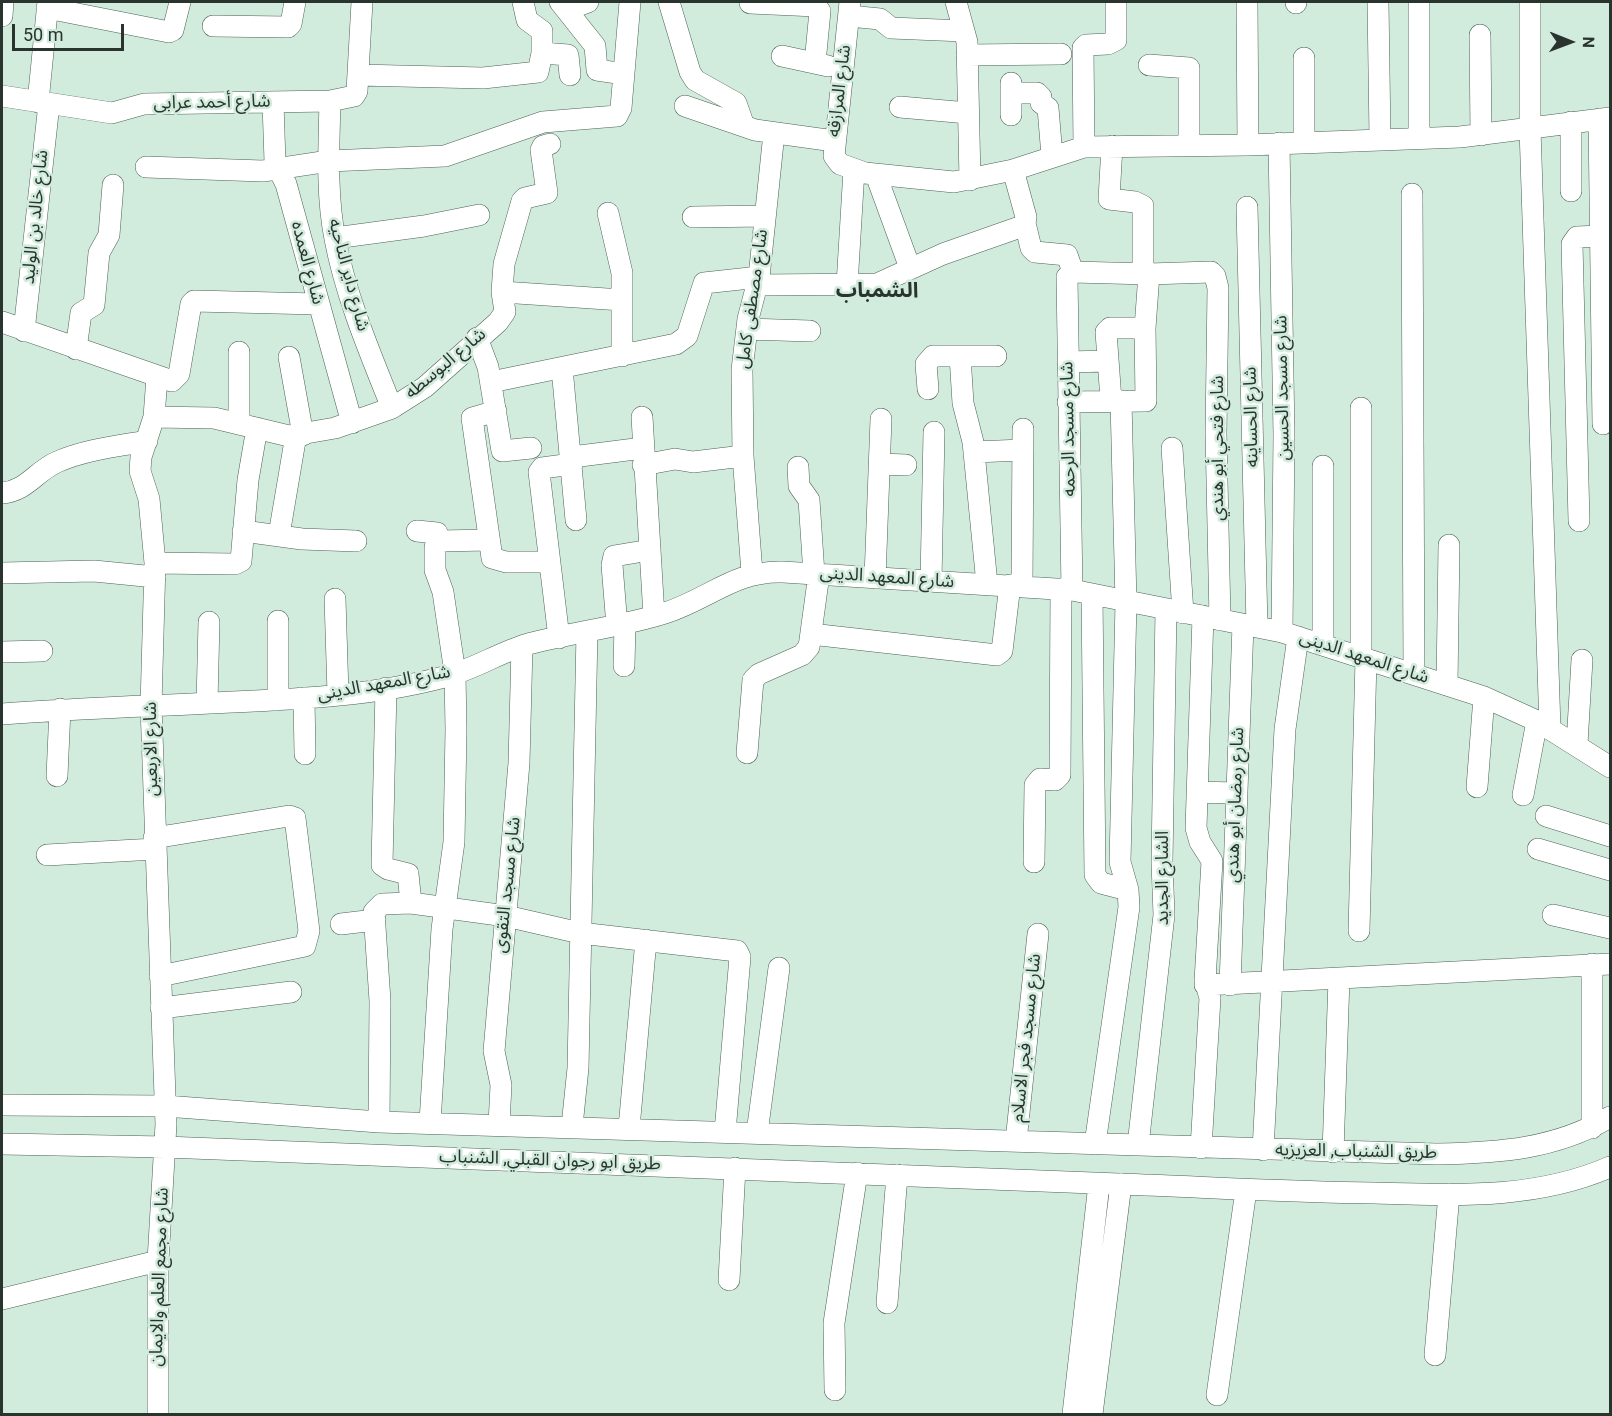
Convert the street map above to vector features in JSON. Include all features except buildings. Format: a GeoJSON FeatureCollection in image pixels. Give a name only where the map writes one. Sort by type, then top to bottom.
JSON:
{"type":"FeatureCollection","features":[{"type":"Feature","properties":{"kind":"street"},"geometry":{"type":"LineString","coordinates":[[2,16],[3,2]]}},
{"type":"Feature","properties":{"kind":"street"},"geometry":{"type":"LineString","coordinates":[[48,5],[108,10],[172,32],[180,2]]}},
{"type":"Feature","properties":{"kind":"street"},"geometry":{"type":"LineString","coordinates":[[213,26],[288,27],[291,24],[295,2]]}},
{"type":"Feature","properties":{"kind":"street"},"geometry":{"type":"LineString","coordinates":[[362,2],[358,75],[483,78],[533,73],[540,69],[542,31],[527,20],[523,2]]}},
{"type":"Feature","properties":{"kind":"street"},"geometry":{"type":"LineString","coordinates":[[588,2],[563,6],[595,46],[597,70],[624,75]]}},
{"type":"Feature","properties":{"kind":"street"},"geometry":{"type":"LineString","coordinates":[[146,168],[263,171],[328,161],[445,156],[511,144],[553,120],[616,116],[621,108],[630,2]]}},
{"type":"Feature","properties":{"kind":"street"},"geometry":{"type":"LineString","coordinates":[[669,2],[690,72],[695,80],[736,103],[744,126]]}},
{"type":"Feature","properties":{"kind":"street"},"geometry":{"type":"LineString","coordinates":[[956,2],[964,31],[967,55],[970,180]]}},
{"type":"Feature","properties":{"kind":"street"},"geometry":{"type":"LineString","coordinates":[[1084,147],[1083,48],[1086,45],[1107,44],[1116,40],[1116,2]]}},
{"type":"Feature","properties":{"kind":"street"},"geometry":{"type":"LineString","coordinates":[[1247,2],[1248,145]]}},
{"type":"Feature","properties":{"kind":"street"},"geometry":{"type":"LineString","coordinates":[[1378,2],[1380,138]]}},
{"type":"Feature","properties":{"kind":"street"},"geometry":{"type":"LineString","coordinates":[[1419,2],[1419,138]]}},
{"type":"Feature","properties":{"kind":"street"},"geometry":{"type":"LineString","coordinates":[[1523,795],[1544,725],[1530,129],[1530,2]]}},
{"type":"Feature","properties":{"kind":"street"},"geometry":{"type":"LineString","coordinates":[[750,3],[816,6],[820,10],[815,63]]}},
{"type":"Feature","properties":{"kind":"street","name":"شارع خالد بن الوليد"},"geometry":{"type":"LineString","coordinates":[[24,331],[43,103],[48,5]]}},
{"type":"Feature","properties":{"kind":"street"},"geometry":{"type":"LineString","coordinates":[[850,9],[880,19],[891,28],[964,31]]}},
{"type":"Feature","properties":{"kind":"street","name":"شارع المرازقه"},"geometry":{"type":"LineString","coordinates":[[850,9],[834,141],[836,160],[854,170]]}},
{"type":"Feature","properties":{"kind":"street"},"geometry":{"type":"LineString","coordinates":[[1480,35],[1481,135]]}},
{"type":"Feature","properties":{"kind":"street"},"geometry":{"type":"LineString","coordinates":[[542,52],[568,54],[570,75]]}},
{"type":"Feature","properties":{"kind":"street"},"geometry":{"type":"LineString","coordinates":[[967,55],[1061,54]]}},
{"type":"Feature","properties":{"kind":"street"},"geometry":{"type":"LineString","coordinates":[[782,56],[843,69]]}},
{"type":"Feature","properties":{"kind":"street"},"geometry":{"type":"LineString","coordinates":[[1304,58],[1304,142]]}},
{"type":"Feature","properties":{"kind":"street"},"geometry":{"type":"LineString","coordinates":[[1149,65],[1189,68],[1189,145]]}},
{"type":"Feature","properties":{"kind":"street","name":"شارع أحمد عرابى"},"geometry":{"type":"LineString","coordinates":[[2,96],[112,114],[144,104],[330,101],[354,96],[358,75]]}},
{"type":"Feature","properties":{"kind":"street"},"geometry":{"type":"LineString","coordinates":[[1011,115],[1011,88],[1037,93],[1041,97],[1041,103],[1048,108],[1052,156]]}},
{"type":"Feature","properties":{"kind":"street","name":"شارع داير الناحيه"},"geometry":{"type":"LineString","coordinates":[[330,101],[328,161],[335,238],[359,326],[392,408]]}},
{"type":"Feature","properties":{"kind":"street","name":"شارع العمده"},"geometry":{"type":"LineString","coordinates":[[273,103],[277,168],[286,184],[317,304],[352,423]]}},
{"type":"Feature","properties":{"kind":"street"},"geometry":{"type":"LineString","coordinates":[[685,106],[744,126],[774,133],[834,141]]}},
{"type":"Feature","properties":{"kind":"street"},"geometry":{"type":"LineString","coordinates":[[900,107],[968,112]]}},
{"type":"Feature","properties":{"kind":"street"},"geometry":{"type":"LineString","coordinates":[[847,285],[854,170],[876,175],[938,182],[970,180],[1012,170],[1084,147],[1248,145],[1481,135],[1605,118],[1601,236],[1603,424]]}},
{"type":"Feature","properties":{"kind":"street"},"geometry":{"type":"LineString","coordinates":[[1571,122],[1571,191]]}},
{"type":"Feature","properties":{"kind":"street","name":"شارع مصطفى كامل"},"geometry":{"type":"LineString","coordinates":[[752,573],[741,395],[747,329],[759,281],[774,133]]}},
{"type":"Feature","properties":{"kind":"street","name":"شارع مسجد الحسين"},"geometry":{"type":"LineString","coordinates":[[1263,1150],[1290,634],[1278,143]]}},
{"type":"Feature","properties":{"kind":"street"},"geometry":{"type":"LineString","coordinates":[[550,144],[543,146],[541,150],[547,194],[525,198],[522,201],[504,264],[502,292],[622,300]]}},
{"type":"Feature","properties":{"kind":"street"},"geometry":{"type":"LineString","coordinates":[[1068,402],[1147,399],[1143,206],[1135,202],[1108,199],[1112,146]]}},
{"type":"Feature","properties":{"kind":"street"},"geometry":{"type":"LineString","coordinates":[[1012,170],[1026,217],[1025,223],[1031,248],[1035,252],[1067,255],[1073,272],[1146,274]]}},
{"type":"Feature","properties":{"kind":"street"},"geometry":{"type":"LineString","coordinates":[[876,175],[910,268]]}},
{"type":"Feature","properties":{"kind":"street"},"geometry":{"type":"LineString","coordinates":[[76,349],[81,313],[93,305],[99,253],[109,235],[113,185]]}},
{"type":"Feature","properties":{"kind":"street"},"geometry":{"type":"LineString","coordinates":[[1412,194],[1414,674]]}},
{"type":"Feature","properties":{"kind":"street","name":"شارع الحساينه"},"geometry":{"type":"LineString","coordinates":[[1247,207],[1250,626]]}},
{"type":"Feature","properties":{"kind":"street"},"geometry":{"type":"LineString","coordinates":[[608,213],[620,258],[622,357]]}},
{"type":"Feature","properties":{"kind":"street"},"geometry":{"type":"LineString","coordinates":[[335,238],[413,228],[479,215]]}},
{"type":"Feature","properties":{"kind":"street"},"geometry":{"type":"LineString","coordinates":[[693,217],[765,216]]}},
{"type":"Feature","properties":{"kind":"street"},"geometry":{"type":"LineString","coordinates":[[491,382],[622,357],[683,341],[690,329],[704,283],[759,281],[877,284],[910,268],[1025,223]]}},
{"type":"Feature","properties":{"kind":"street"},"geometry":{"type":"LineString","coordinates":[[1579,521],[1572,244],[1577,237],[1601,236]]}},
{"type":"Feature","properties":{"kind":"street","name":"شارع فتحي أبو هندي"},"geometry":{"type":"LineString","coordinates":[[1146,274],[1204,271],[1215,276],[1218,288],[1216,433],[1193,615]]}},
{"type":"Feature","properties":{"kind":"street","name":"شارع مسجد الرحمه"},"geometry":{"type":"LineString","coordinates":[[1073,272],[1067,277],[1068,402],[1075,591]]}},
{"type":"Feature","properties":{"kind":"street","name":"شارع البوسطه"},"geometry":{"type":"LineString","coordinates":[[154,417],[183,416],[248,426],[281,435],[299,435],[352,423],[392,408],[424,387],[466,352],[477,338],[498,322],[505,312],[502,292]]}},
{"type":"Feature","properties":{"kind":"street"},"geometry":{"type":"LineString","coordinates":[[2,322],[172,381],[177,378],[191,304],[194,301],[317,304]]}},
{"type":"Feature","properties":{"kind":"street"},"geometry":{"type":"LineString","coordinates":[[1095,1144],[1129,907],[1128,890],[1120,862],[1125,602],[1116,401],[1108,361],[1108,330],[1145,328]]}},
{"type":"Feature","properties":{"kind":"street"},"geometry":{"type":"LineString","coordinates":[[747,329],[810,331]]}},
{"type":"Feature","properties":{"kind":"street"},"geometry":{"type":"LineString","coordinates":[[477,338],[491,382],[503,452],[531,448]]}},
{"type":"Feature","properties":{"kind":"street"},"geometry":{"type":"LineString","coordinates":[[2,573],[155,570],[238,563],[242,559],[248,426],[239,352]]}},
{"type":"Feature","properties":{"kind":"street"},"geometry":{"type":"LineString","coordinates":[[927,389],[926,364],[933,356],[996,357]]}},
{"type":"Feature","properties":{"kind":"street"},"geometry":{"type":"LineString","coordinates":[[960,356],[963,403],[974,452],[987,584]]}},
{"type":"Feature","properties":{"kind":"street"},"geometry":{"type":"LineString","coordinates":[[279,535],[299,435],[289,357]]}},
{"type":"Feature","properties":{"kind":"street"},"geometry":{"type":"LineString","coordinates":[[1068,362],[1108,361]]}},
{"type":"Feature","properties":{"kind":"street"},"geometry":{"type":"LineString","coordinates":[[562,368],[576,520]]}},
{"type":"Feature","properties":{"kind":"street","name":"شارع الاربعين"},"geometry":{"type":"LineString","coordinates":[[157,377],[154,417],[140,471],[149,499],[155,570],[151,706],[165,1129]]}},
{"type":"Feature","properties":{"kind":"street"},"geometry":{"type":"LineString","coordinates":[[1359,932],[1363,658],[1361,408]]}},
{"type":"Feature","properties":{"kind":"street"},"geometry":{"type":"LineString","coordinates":[[496,411],[472,418],[492,558],[497,561],[549,562]]}},
{"type":"Feature","properties":{"kind":"street"},"geometry":{"type":"LineString","coordinates":[[642,417],[654,616]]}},
{"type":"Feature","properties":{"kind":"street"},"geometry":{"type":"LineString","coordinates":[[875,578],[881,419]]}},
{"type":"Feature","properties":{"kind":"street"},"geometry":{"type":"LineString","coordinates":[[931,581],[934,432]]}},
{"type":"Feature","properties":{"kind":"street"},"geometry":{"type":"LineString","coordinates":[[812,634],[992,656],[1002,651],[1016,586],[1023,439],[974,452]]}},
{"type":"Feature","properties":{"kind":"street"},"geometry":{"type":"LineString","coordinates":[[2,493],[20,489],[54,463],[67,458],[147,441]]}},
{"type":"Feature","properties":{"kind":"street"},"geometry":{"type":"LineString","coordinates":[[1172,448],[1193,615],[1198,836],[1212,861],[1205,985],[1210,998],[1201,1148]]}},
{"type":"Feature","properties":{"kind":"street"},"geometry":{"type":"LineString","coordinates":[[559,638],[539,472],[542,468],[572,460],[643,457],[693,462],[743,456]]}},
{"type":"Feature","properties":{"kind":"street"},"geometry":{"type":"LineString","coordinates":[[880,464],[906,465]]}},
{"type":"Feature","properties":{"kind":"street"},"geometry":{"type":"LineString","coordinates":[[1323,466],[1323,645]]}},
{"type":"Feature","properties":{"kind":"street"},"geometry":{"type":"LineString","coordinates":[[747,753],[753,680],[759,674],[802,655],[809,647],[812,634],[816,574],[809,500],[799,486],[798,467]]}},
{"type":"Feature","properties":{"kind":"street"},"geometry":{"type":"LineString","coordinates":[[243,531],[302,539],[356,541]]}},
{"type":"Feature","properties":{"kind":"street"},"geometry":{"type":"LineString","coordinates":[[417,531],[437,533],[440,541]]}},
{"type":"Feature","properties":{"kind":"street"},"geometry":{"type":"LineString","coordinates":[[430,1122],[442,928],[454,842],[455,673],[443,592],[435,570],[435,547],[440,541],[489,540]]}},
{"type":"Feature","properties":{"kind":"street"},"geometry":{"type":"LineString","coordinates":[[1447,685],[1449,545]]}},
{"type":"Feature","properties":{"kind":"street"},"geometry":{"type":"LineString","coordinates":[[624,666],[621,625],[612,565],[614,556],[650,550]]}},
{"type":"Feature","properties":{"kind":"street","name":"شارع المعهد الدينى"},"geometry":{"type":"LineString","coordinates":[[2,714],[60,709],[278,700],[386,688],[455,673],[522,647],[654,616],[693,603],[722,585],[752,573],[765,571],[1075,591],[1290,634],[1484,697],[1544,725],[1611,767]]}},
{"type":"Feature","properties":{"kind":"street"},"geometry":{"type":"LineString","coordinates":[[1075,591],[1095,875],[1101,883],[1128,890]]}},
{"type":"Feature","properties":{"kind":"street"},"geometry":{"type":"LineString","coordinates":[[1034,862],[1035,785],[1040,779],[1055,780],[1060,776],[1075,591]]}},
{"type":"Feature","properties":{"kind":"street"},"geometry":{"type":"LineString","coordinates":[[335,599],[338,694]]}},
{"type":"Feature","properties":{"kind":"street","name":"الشارع الجديد"},"geometry":{"type":"LineString","coordinates":[[1138,1145],[1164,915],[1162,862],[1193,615]]}},
{"type":"Feature","properties":{"kind":"street"},"geometry":{"type":"LineString","coordinates":[[278,621],[278,700]]}},
{"type":"Feature","properties":{"kind":"street"},"geometry":{"type":"LineString","coordinates":[[207,703],[209,622]]}},
{"type":"Feature","properties":{"kind":"street","name":"شارع رمضان أبو هندي"},"geometry":{"type":"LineString","coordinates":[[1230,985],[1235,793],[1250,626]]}},
{"type":"Feature","properties":{"kind":"street"},"geometry":{"type":"LineString","coordinates":[[572,1126],[578,1068],[587,632]]}},
{"type":"Feature","properties":{"kind":"street","name":"شارع مسجد التقوى"},"geometry":{"type":"LineString","coordinates":[[499,1124],[501,1085],[494,1051],[519,763],[522,647]]}},
{"type":"Feature","properties":{"kind":"street"},"geometry":{"type":"LineString","coordinates":[[2,652],[42,651]]}},
{"type":"Feature","properties":{"kind":"street"},"geometry":{"type":"LineString","coordinates":[[1577,744],[1582,660]]}},
{"type":"Feature","properties":{"kind":"street"},"geometry":{"type":"LineString","coordinates":[[386,688],[382,865],[388,869],[408,874],[411,903]]}},
{"type":"Feature","properties":{"kind":"street"},"geometry":{"type":"LineString","coordinates":[[1476,787],[1484,697]]}},
{"type":"Feature","properties":{"kind":"street"},"geometry":{"type":"LineString","coordinates":[[304,698],[305,754]]}},
{"type":"Feature","properties":{"kind":"street"},"geometry":{"type":"LineString","coordinates":[[57,776],[60,709]]}},
{"type":"Feature","properties":{"kind":"street"},"geometry":{"type":"LineString","coordinates":[[1197,792],[1235,793]]}},
{"type":"Feature","properties":{"kind":"street"},"geometry":{"type":"LineString","coordinates":[[47,855],[155,844],[289,816],[295,818],[309,932],[305,946],[160,976]]}},
{"type":"Feature","properties":{"kind":"street"},"geometry":{"type":"LineString","coordinates":[[1546,816],[1611,836]]}},
{"type":"Feature","properties":{"kind":"street"},"geometry":{"type":"LineString","coordinates":[[1538,849],[1611,870]]}},
{"type":"Feature","properties":{"kind":"street"},"geometry":{"type":"LineString","coordinates":[[379,1122],[380,1001],[374,912],[378,905],[411,903],[506,916],[580,933],[737,951],[740,957],[725,1132]]}},
{"type":"Feature","properties":{"kind":"street"},"geometry":{"type":"LineString","coordinates":[[1553,915],[1611,928]]}},
{"type":"Feature","properties":{"kind":"street"},"geometry":{"type":"LineString","coordinates":[[341,924],[375,920]]}},
{"type":"Feature","properties":{"kind":"street","name":"شارع مسجد فجر الاسلام"},"geometry":{"type":"LineString","coordinates":[[1016,1141],[1038,934]]}},
{"type":"Feature","properties":{"kind":"street"},"geometry":{"type":"LineString","coordinates":[[629,1128],[646,940]]}},
{"type":"Feature","properties":{"kind":"street"},"geometry":{"type":"LineString","coordinates":[[1205,985],[1601,964],[1602,1055],[1592,1128]]}},
{"type":"Feature","properties":{"kind":"street"},"geometry":{"type":"LineString","coordinates":[[757,1133],[779,968]]}},
{"type":"Feature","properties":{"kind":"street"},"geometry":{"type":"LineString","coordinates":[[1333,1152],[1340,979]]}},
{"type":"Feature","properties":{"kind":"street"},"geometry":{"type":"LineString","coordinates":[[161,1008],[291,992]]}},
{"type":"Feature","properties":{"kind":"street","name":"طريق ابو رجوان القبلي, الشنباب"},"geometry":{"type":"LineString","coordinates":[[2,1105],[165,1129],[735,1168],[1099,1184]]}},
{"type":"Feature","properties":{"kind":"street","name":"طريق الشنباب, العزيزيه"},"geometry":{"type":"LineString","coordinates":[[1095,1144],[1437,1154],[1508,1151],[1538,1147],[1592,1128],[1611,1117]]}},
{"type":"Feature","properties":{"kind":"street","name":"طريق ابو رجوان القبلي, الشنباب"},"geometry":{"type":"LineString","coordinates":[[2,1144],[165,1129],[430,1122],[1095,1144]]}},
{"type":"Feature","properties":{"kind":"street","name":"شارع مجمع العلم والايمان"},"geometry":{"type":"LineString","coordinates":[[158,1414],[158,1261],[165,1129]]}},
{"type":"Feature","properties":{"kind":"street"},"geometry":{"type":"LineString","coordinates":[[1073,1414],[1099,1184],[1245,1190],[1511,1193],[1570,1182],[1611,1167]]}},
{"type":"Feature","properties":{"kind":"street"},"geometry":{"type":"LineString","coordinates":[[729,1280],[735,1168]]}},
{"type":"Feature","properties":{"kind":"street"},"geometry":{"type":"LineString","coordinates":[[835,1390],[834,1323],[857,1173]]}},
{"type":"Feature","properties":{"kind":"street"},"geometry":{"type":"LineString","coordinates":[[887,1303],[897,1175]]}},
{"type":"Feature","properties":{"kind":"street"},"geometry":{"type":"LineString","coordinates":[[1092,1414],[1121,1184]]}},
{"type":"Feature","properties":{"kind":"street"},"geometry":{"type":"LineString","coordinates":[[1217,1395],[1245,1190]]}},
{"type":"Feature","properties":{"kind":"street"},"geometry":{"type":"LineString","coordinates":[[1435,1355],[1449,1194]]}},
{"type":"Feature","properties":{"kind":"street"},"geometry":{"type":"LineString","coordinates":[[2,1299],[158,1261]]}},
{"type":"Feature","properties":{"kind":"district","name":"الشمباب"},"geometry":{"type":"Point","coordinates":[877,292]}}]}
